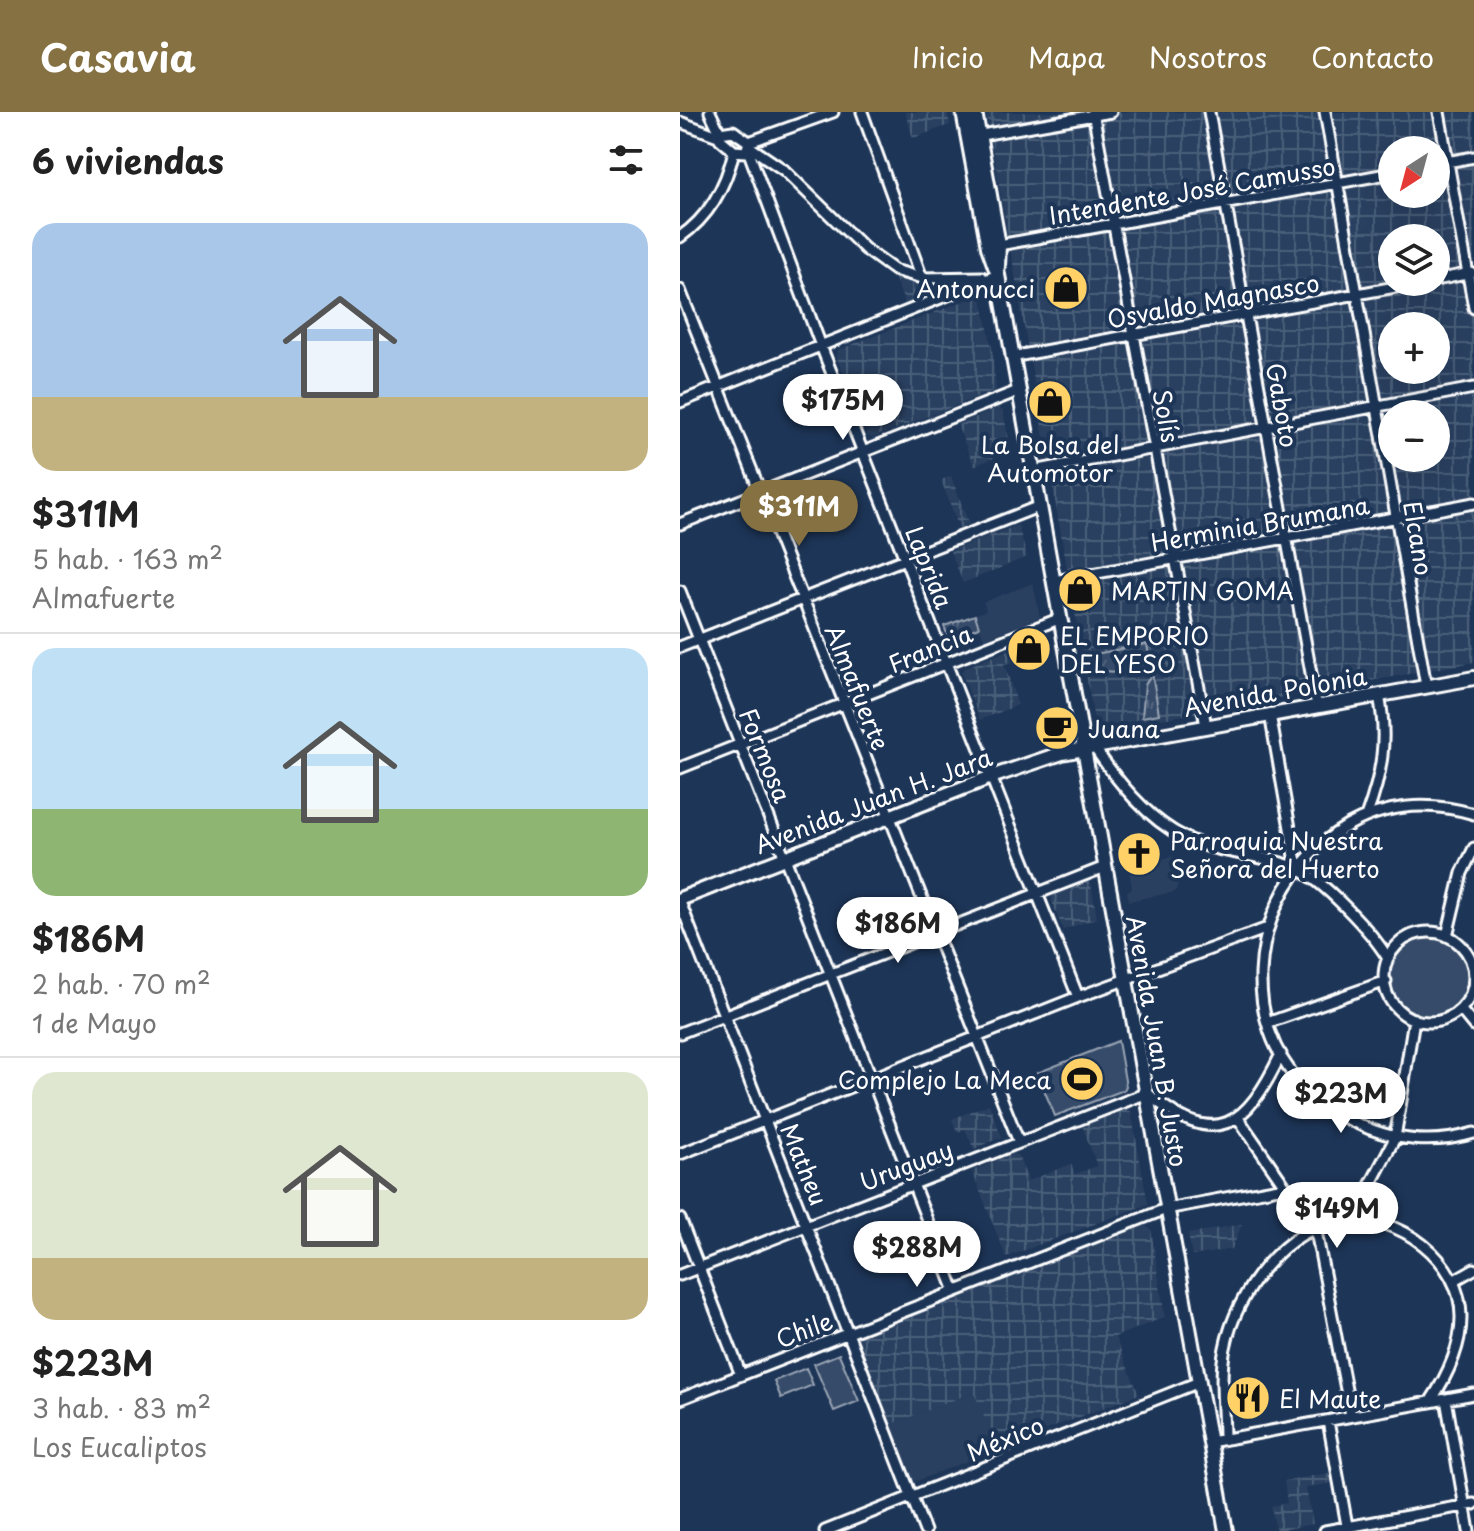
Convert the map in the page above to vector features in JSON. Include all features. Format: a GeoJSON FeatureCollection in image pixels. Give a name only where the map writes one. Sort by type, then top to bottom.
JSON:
{"type":"FeatureCollection","features":[{"type":"Feature","properties":{"kind":"main road","name":"Avenida Juan B. Justo"},"geometry":{"type":"LineString","coordinates":[[963,112],[974,137],[999,245],[992,276]]}},
{"type":"Feature","properties":{"kind":"main road","name":"Avenida Juan B. Justo"},"geometry":{"type":"LineString","coordinates":[[975,112],[974,137],[992,276],[1089,748],[1105,867],[1226,1531]]}},
{"type":"Feature","properties":{"kind":"main road","name":"Avenida Polonia"},"geometry":{"type":"LineString","coordinates":[[1089,748],[1474,678]]}},
{"type":"Feature","properties":{"kind":"main road","name":"Avenida Juan H. Jara"},"geometry":{"type":"LineString","coordinates":[[680,900],[991,777],[1089,748]]}},
{"type":"Feature","properties":{"kind":"street"},"geometry":{"type":"LineString","coordinates":[[710,112],[719,134],[734,151]]}},
{"type":"Feature","properties":{"kind":"street"},"geometry":{"type":"LineString","coordinates":[[734,151],[833,112]]}},
{"type":"Feature","properties":{"kind":"street"},"geometry":{"type":"LineString","coordinates":[[862,112],[922,278]]}},
{"type":"Feature","properties":{"kind":"street"},"geometry":{"type":"LineString","coordinates":[[974,137],[1111,112]]}},
{"type":"Feature","properties":{"kind":"street","name":"Gaboto"},"geometry":{"type":"LineString","coordinates":[[1209,112],[1317,706]]}},
{"type":"Feature","properties":{"kind":"street","name":"Elcano"},"geometry":{"type":"LineString","coordinates":[[1325,112],[1426,686]]}},
{"type":"Feature","properties":{"kind":"street"},"geometry":{"type":"LineString","coordinates":[[1439,112],[1444,136]]}},
{"type":"Feature","properties":{"kind":"street","name":"Solís"},"geometry":{"type":"LineString","coordinates":[[1093,114],[1116,225],[1152,448],[1206,726]]}},
{"type":"Feature","properties":{"kind":"street"},"geometry":{"type":"LineString","coordinates":[[680,122],[719,134],[737,132],[749,146],[784,170],[881,262],[922,278],[992,276]]}},
{"type":"Feature","properties":{"kind":"street","name":"Laprida"},"geometry":{"type":"LineString","coordinates":[[749,146],[821,346],[1078,997]]}},
{"type":"Feature","properties":{"kind":"street"},"geometry":{"type":"LineString","coordinates":[[680,237],[714,202],[729,173],[734,151]]}},
{"type":"Feature","properties":{"kind":"street"},"geometry":{"type":"LineString","coordinates":[[1450,162],[1474,157]]}},
{"type":"Feature","properties":{"kind":"street"},"geometry":{"type":"LineString","coordinates":[[1450,167],[1471,273],[1474,308]]}},
{"type":"Feature","properties":{"kind":"street","name":"Intendente José Camusso"},"geometry":{"type":"LineString","coordinates":[[999,245],[1378,176]]}},
{"type":"Feature","properties":{"kind":"street"},"geometry":{"type":"LineString","coordinates":[[1450,277],[1471,273]]}},
{"type":"Feature","properties":{"kind":"street"},"geometry":{"type":"LineString","coordinates":[[680,402],[992,276]]}},
{"type":"Feature","properties":{"kind":"street","name":"Almafuerte"},"geometry":{"type":"LineString","coordinates":[[680,290],[1019,1142]]}},
{"type":"Feature","properties":{"kind":"street","name":"Osvaldo Magnasco"},"geometry":{"type":"LineString","coordinates":[[1011,357],[1378,290]]}},
{"type":"Feature","properties":{"kind":"street"},"geometry":{"type":"LineString","coordinates":[[1033,471],[1474,388]]}},
{"type":"Feature","properties":{"kind":"street"},"geometry":{"type":"LineString","coordinates":[[680,524],[1018,391]]}},
{"type":"Feature","properties":{"kind":"street","name":"Herminia Brumana"},"geometry":{"type":"LineString","coordinates":[[1054,581],[1474,503]]}},
{"type":"Feature","properties":{"kind":"street"},"geometry":{"type":"LineString","coordinates":[[680,647],[1040,506]]}},
{"type":"Feature","properties":{"kind":"street","name":"Formosa"},"geometry":{"type":"LineString","coordinates":[[680,591],[955,1291]]}},
{"type":"Feature","properties":{"kind":"street","name":"Francia"},"geometry":{"type":"LineString","coordinates":[[680,768],[1061,618]]}},
{"type":"Feature","properties":{"kind":"street"},"geometry":{"type":"LineString","coordinates":[[1366,817],[1384,761],[1385,727],[1379,695]]}},
{"type":"Feature","properties":{"kind":"street"},"geometry":{"type":"LineString","coordinates":[[1270,714],[1297,868]]}},
{"type":"Feature","properties":{"kind":"street"},"geometry":{"type":"LineString","coordinates":[[1089,748],[1148,812],[1184,837],[1219,850],[1297,868],[1348,910],[1387,957]]}},
{"type":"Feature","properties":{"kind":"street"},"geometry":{"type":"LineString","coordinates":[[1474,814],[1450,808],[1408,807],[1366,817],[1340,830],[1297,868],[1278,897],[1265,929],[1260,975],[1267,1023],[1281,1054],[1301,1082],[1326,1106],[1346,1119],[1395,1138],[1437,1139],[1474,1133]]}},
{"type":"Feature","properties":{"kind":"street"},"geometry":{"type":"LineString","coordinates":[[1447,936],[1462,873],[1474,848]]}},
{"type":"Feature","properties":{"kind":"street"},"geometry":{"type":"LineString","coordinates":[[680,1033],[1105,867]]}},
{"type":"Feature","properties":{"kind":"street","name":"Matheu"},"geometry":{"type":"LineString","coordinates":[[680,900],[925,1531]]}},
{"type":"Feature","properties":{"kind":"street"},"geometry":{"type":"LineString","coordinates":[[680,1154],[1078,997],[1265,929]]}},
{"type":"Feature","properties":{"kind":"street"},"geometry":{"type":"LineString","coordinates":[[1424,930],[1447,936],[1472,958],[1474,984],[1461,1010],[1439,1022],[1414,1019],[1394,1004],[1386,981],[1387,957],[1402,940],[1415,932],[1424,930]]}},
{"type":"Feature","properties":{"kind":"street"},"geometry":{"type":"LineString","coordinates":[[1267,1023],[1386,981]]}},
{"type":"Feature","properties":{"kind":"street"},"geometry":{"type":"LineString","coordinates":[[1461,1010],[1474,1026]]}},
{"type":"Feature","properties":{"kind":"street"},"geometry":{"type":"LineString","coordinates":[[1341,1220],[1368,1189],[1395,1138],[1414,1019]]}},
{"type":"Feature","properties":{"kind":"street"},"geometry":{"type":"LineString","coordinates":[[1147,1093],[1178,1117],[1199,1125],[1238,1118],[1259,1098],[1281,1054]]}},
{"type":"Feature","properties":{"kind":"street","name":"Uruguay"},"geometry":{"type":"LineString","coordinates":[[680,1275],[1147,1093]]}},
{"type":"Feature","properties":{"kind":"street"},"geometry":{"type":"LineString","coordinates":[[1238,1118],[1316,1231],[1351,1416]]}},
{"type":"Feature","properties":{"kind":"street","name":"Chile"},"geometry":{"type":"LineString","coordinates":[[680,1399],[1166,1209],[1284,1187]]}},
{"type":"Feature","properties":{"kind":"street"},"geometry":{"type":"LineString","coordinates":[[680,1219],[741,1375]]}},
{"type":"Feature","properties":{"kind":"street"},"geometry":{"type":"LineString","coordinates":[[1224,1439],[1223,1358],[1241,1305],[1279,1252],[1341,1220],[1366,1220],[1399,1229],[1434,1255],[1453,1281],[1461,1315],[1460,1334],[1448,1369],[1430,1402]]}},
{"type":"Feature","properties":{"kind":"street"},"geometry":{"type":"LineString","coordinates":[[1453,1281],[1474,1269]]}},
{"type":"Feature","properties":{"kind":"street","name":"México"},"geometry":{"type":"LineString","coordinates":[[825,1531],[1199,1382]]}},
{"type":"Feature","properties":{"kind":"street"},"geometry":{"type":"LineString","coordinates":[[1210,1442],[1474,1394]]}},
{"type":"Feature","properties":{"kind":"street"},"geometry":{"type":"LineString","coordinates":[[1446,1399],[1469,1505],[1469,1531]]}},
{"type":"Feature","properties":{"kind":"street"},"geometry":{"type":"LineString","coordinates":[[1328,1421],[1348,1529]]}},
{"type":"Feature","properties":{"kind":"street"},"geometry":{"type":"LineString","coordinates":[[1325,1531],[1469,1505]]}},
{"type":"Feature","properties":{"kind":"shaded area"},"geometry":{"type":"Polygon","coordinates":[[[905,112],[947,112],[950,125],[913,138],[905,112]]]}},
{"type":"Feature","properties":{"kind":"shaded area"},"geometry":{"type":"Polygon","coordinates":[[[986,112],[1474,112],[1474,662],[1096,731],[986,112]]]}},
{"type":"Feature","properties":{"kind":"shaded area"},"geometry":{"type":"Polygon","coordinates":[[[893,274],[918,282],[945,283],[946,288],[905,304],[893,274]]]}},
{"type":"Feature","properties":{"kind":"shaded area"},"geometry":{"type":"Polygon","coordinates":[[[979,295],[992,348],[996,390],[872,438],[868,436],[836,356],[838,350],[979,295]]]}},
{"type":"Feature","properties":{"kind":"shaded area"},"geometry":{"type":"Polygon","coordinates":[[[998,408],[1003,411],[1011,451],[974,466],[957,425],[998,408]]]}},
{"type":"Feature","properties":{"kind":"shaded area"},"geometry":{"type":"Polygon","coordinates":[[[951,476],[969,524],[959,528],[941,480],[951,476]]]}},
{"type":"Feature","properties":{"kind":"shaded area"},"geometry":{"type":"Polygon","coordinates":[[[1018,525],[1027,557],[963,583],[950,551],[1018,525]]]}},
{"type":"Feature","properties":{"kind":"shaded area"},"geometry":{"type":"Polygon","coordinates":[[[1033,583],[1040,617],[984,639],[975,615],[986,610],[983,602],[1033,583]]]}},
{"type":"Feature","properties":{"kind":"shaded area"},"geometry":{"type":"Polygon","coordinates":[[[1041,637],[1046,639],[1049,655],[1004,664],[1018,705],[980,720],[961,672],[964,668],[1041,637]]]}},
{"type":"Feature","properties":{"kind":"shaded area"},"geometry":{"type":"Polygon","coordinates":[[[1176,856],[1180,879],[1175,892],[1129,901],[1127,891],[1132,889],[1128,865],[1176,856]]]}},
{"type":"Feature","properties":{"kind":"shaded area"},"geometry":{"type":"Polygon","coordinates":[[[1086,881],[1091,884],[1097,918],[1063,930],[1051,899],[1053,894],[1086,881]]]}},
{"type":"Feature","properties":{"kind":"shaded area"},"geometry":{"type":"Polygon","coordinates":[[[989,1104],[1002,1137],[974,1149],[965,1129],[957,1132],[952,1119],[989,1104]]]}},
{"type":"Feature","properties":{"kind":"shaded area"},"geometry":{"type":"Polygon","coordinates":[[[1126,1108],[1131,1111],[1148,1204],[1006,1257],[972,1171],[1013,1154],[1018,1155],[1028,1181],[1071,1164],[1075,1174],[1097,1166],[1082,1125],[1126,1108]]]}},
{"type":"Feature","properties":{"kind":"shaded area"},"geometry":{"type":"Polygon","coordinates":[[[1242,1224],[1232,1249],[1192,1256],[1188,1234],[1242,1224]]]}},
{"type":"Feature","properties":{"kind":"shaded area"},"geometry":{"type":"Polygon","coordinates":[[[1143,1225],[1151,1229],[1165,1317],[1115,1337],[1139,1394],[997,1449],[974,1392],[890,1425],[858,1340],[860,1335],[1143,1225]]]}},
{"type":"Feature","properties":{"kind":"shaded area"},"geometry":{"type":"Polygon","coordinates":[[[975,1392],[997,1449],[917,1481],[911,1480],[890,1425],[975,1392]]]}},
{"type":"Feature","properties":{"kind":"shaded area"},"geometry":{"type":"Polygon","coordinates":[[[1329,1473],[1331,1483],[1306,1488],[1313,1524],[1276,1531],[1271,1506],[1287,1503],[1284,1481],[1329,1473]]]}},
{"type":"Feature","properties":{"kind":"green space"},"geometry":{"type":"Polygon","coordinates":[[[975,615],[979,627],[949,639],[944,626],[975,615]]]}},
{"type":"Feature","properties":{"kind":"green space"},"geometry":{"type":"Polygon","coordinates":[[[1147,644],[1159,714],[1142,717],[1145,685],[1151,675],[1147,665],[1123,663],[1118,672],[1087,670],[1085,662],[1091,660],[1090,655],[1147,644]]]}},
{"type":"Feature","properties":{"kind":"green space"},"geometry":{"type":"Polygon","coordinates":[[[1430,936],[1446,939],[1459,948],[1468,961],[1471,977],[1468,993],[1459,1006],[1446,1015],[1430,1018],[1414,1015],[1401,1006],[1392,993],[1389,977],[1392,961],[1401,948],[1414,939],[1430,936]]]}},
{"type":"Feature","properties":{"kind":"green space","name":"Complejo La Meca"},"geometry":{"type":"Polygon","coordinates":[[[1118,1041],[1126,1086],[1124,1090],[1055,1116],[1037,1073],[1118,1041]]]}},
{"type":"Feature","properties":{"kind":"green space"},"geometry":{"type":"Polygon","coordinates":[[[839,1354],[859,1401],[834,1411],[814,1364],[839,1354]]]}},
{"type":"Feature","properties":{"kind":"green space"},"geometry":{"type":"Polygon","coordinates":[[[806,1368],[813,1385],[781,1398],[774,1381],[806,1368]]]}},
{"type":"Feature","properties":{"kind":"place","name":"Antonucci"},"geometry":{"type":"Point","coordinates":[1066,288]}},
{"type":"Feature","properties":{"kind":"place","name":"La Bolsa del Automotor"},"geometry":{"type":"Point","coordinates":[1050,402]}},
{"type":"Feature","properties":{"kind":"place","name":"MARTIN GOMA"},"geometry":{"type":"Point","coordinates":[1080,590]}},
{"type":"Feature","properties":{"kind":"place","name":"EL EMPORIO DEL YESO"},"geometry":{"type":"Point","coordinates":[1029,649]}},
{"type":"Feature","properties":{"kind":"place","name":"Juana"},"geometry":{"type":"Point","coordinates":[1057,728]}},
{"type":"Feature","properties":{"kind":"place","name":"Parroquia Nuestra Señora del Huerto"},"geometry":{"type":"Point","coordinates":[1139,854]}},
{"type":"Feature","properties":{"kind":"place","name":"Complejo La Meca"},"geometry":{"type":"Point","coordinates":[1082,1079]}},
{"type":"Feature","properties":{"kind":"place","name":"El Maute"},"geometry":{"type":"Point","coordinates":[1248,1398]}}]}
